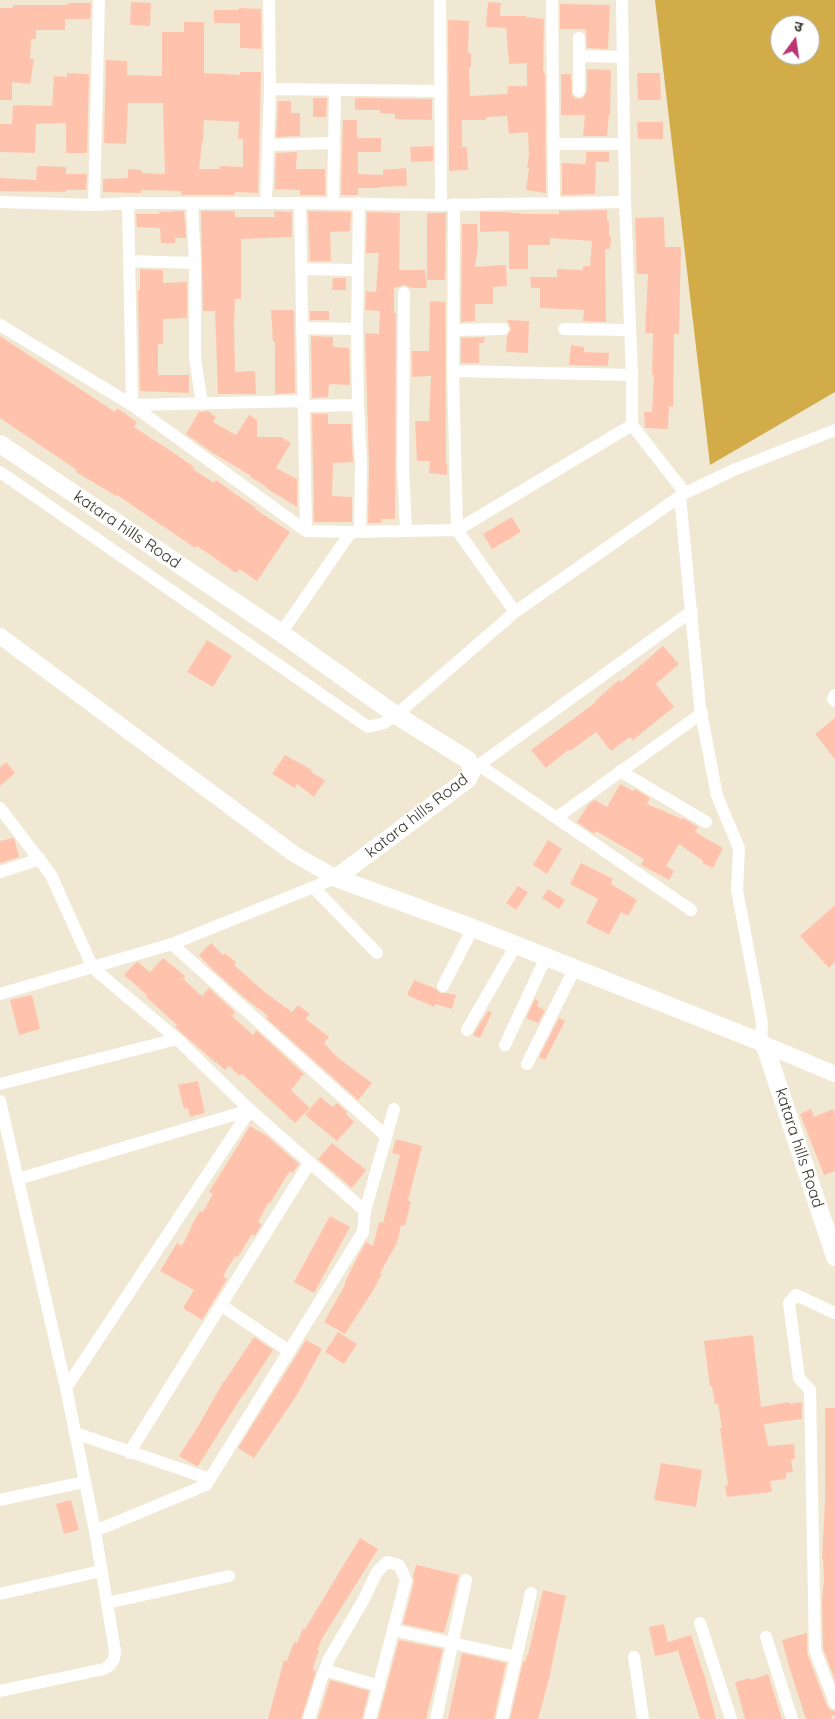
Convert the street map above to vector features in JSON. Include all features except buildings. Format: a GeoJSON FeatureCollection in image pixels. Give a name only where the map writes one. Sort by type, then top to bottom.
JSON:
{"type":"FeatureCollection","features":[{"type":"Feature","properties":{"kind":"main road","name":"katara hills Road"},"geometry":{"type":"LineString","coordinates":[[0,444],[281,633],[396,715],[468,760],[475,768],[468,779],[336,878]]}},
{"type":"Feature","properties":{"kind":"main road"},"geometry":{"type":"LineString","coordinates":[[336,878],[575,968],[762,1035]]}},
{"type":"Feature","properties":{"kind":"main road","name":"katara hills Road"},"geometry":{"type":"LineString","coordinates":[[762,1035],[835,1257]]}},
{"type":"Feature","properties":{"kind":"street"},"geometry":{"type":"LineString","coordinates":[[94,205],[99,0]]}},
{"type":"Feature","properties":{"kind":"street"},"geometry":{"type":"LineString","coordinates":[[266,203],[270,89],[269,0]]}},
{"type":"Feature","properties":{"kind":"street"},"geometry":{"type":"LineString","coordinates":[[440,0],[441,205]]}},
{"type":"Feature","properties":{"kind":"street"},"geometry":{"type":"LineString","coordinates":[[552,0],[554,203]]}},
{"type":"Feature","properties":{"kind":"street"},"geometry":{"type":"LineString","coordinates":[[622,0],[625,202],[632,376],[632,424],[682,494]]}},
{"type":"Feature","properties":{"kind":"street"},"geometry":{"type":"LineString","coordinates":[[579,38],[579,91]]}},
{"type":"Feature","properties":{"kind":"street"},"geometry":{"type":"LineString","coordinates":[[579,56],[623,57]]}},
{"type":"Feature","properties":{"kind":"street"},"geometry":{"type":"LineString","coordinates":[[270,89],[440,91]]}},
{"type":"Feature","properties":{"kind":"street"},"geometry":{"type":"LineString","coordinates":[[333,203],[334,90]]}},
{"type":"Feature","properties":{"kind":"street"},"geometry":{"type":"LineString","coordinates":[[268,145],[333,144]]}},
{"type":"Feature","properties":{"kind":"street"},"geometry":{"type":"LineString","coordinates":[[554,144],[624,144]]}},
{"type":"Feature","properties":{"kind":"street"},"geometry":{"type":"LineString","coordinates":[[0,202],[94,205],[128,203],[300,202],[441,205],[625,202]]}},
{"type":"Feature","properties":{"kind":"street"},"geometry":{"type":"LineString","coordinates":[[300,202],[306,531]]}},
{"type":"Feature","properties":{"kind":"street"},"geometry":{"type":"LineString","coordinates":[[128,203],[132,405]]}},
{"type":"Feature","properties":{"kind":"street"},"geometry":{"type":"LineString","coordinates":[[192,203],[195,263],[195,358],[202,404]]}},
{"type":"Feature","properties":{"kind":"street"},"geometry":{"type":"LineString","coordinates":[[281,633],[355,531],[361,464],[357,329],[359,204]]}},
{"type":"Feature","properties":{"kind":"street"},"geometry":{"type":"LineString","coordinates":[[454,204],[453,371],[457,530],[515,612]]}},
{"type":"Feature","properties":{"kind":"street"},"geometry":{"type":"LineString","coordinates":[[128,261],[195,263]]}},
{"type":"Feature","properties":{"kind":"street"},"geometry":{"type":"LineString","coordinates":[[301,269],[358,270]]}},
{"type":"Feature","properties":{"kind":"street"},"geometry":{"type":"LineString","coordinates":[[404,293],[403,468],[406,530]]}},
{"type":"Feature","properties":{"kind":"street"},"geometry":{"type":"LineString","coordinates":[[0,325],[132,405],[306,531],[457,530],[632,424]]}},
{"type":"Feature","properties":{"kind":"street"},"geometry":{"type":"LineString","coordinates":[[302,328],[357,329]]}},
{"type":"Feature","properties":{"kind":"street"},"geometry":{"type":"LineString","coordinates":[[453,330],[503,329]]}},
{"type":"Feature","properties":{"kind":"street"},"geometry":{"type":"LineString","coordinates":[[564,329],[629,330]]}},
{"type":"Feature","properties":{"kind":"street"},"geometry":{"type":"LineString","coordinates":[[453,371],[632,376]]}},
{"type":"Feature","properties":{"kind":"street"},"geometry":{"type":"LineString","coordinates":[[132,405],[358,405]]}},
{"type":"Feature","properties":{"kind":"street"},"geometry":{"type":"LineString","coordinates":[[0,472],[368,727],[384,723],[396,715],[515,612],[682,494],[835,430]]}},
{"type":"Feature","properties":{"kind":"street","name":"katara hills Road"},"geometry":{"type":"LineString","coordinates":[[682,494],[702,713],[717,796],[739,848],[737,890],[762,1035]]}},
{"type":"Feature","properties":{"kind":"street"},"geometry":{"type":"LineString","coordinates":[[691,910],[556,818],[475,768],[692,611]]}},
{"type":"Feature","properties":{"kind":"street"},"geometry":{"type":"LineString","coordinates":[[0,636],[294,854],[336,878]]}},
{"type":"Feature","properties":{"kind":"street"},"geometry":{"type":"LineString","coordinates":[[835,695],[833,699],[835,701]]}},
{"type":"Feature","properties":{"kind":"street"},"geometry":{"type":"LineString","coordinates":[[556,818],[702,713]]}},
{"type":"Feature","properties":{"kind":"street"},"geometry":{"type":"LineString","coordinates":[[620,771],[706,822]]}},
{"type":"Feature","properties":{"kind":"street"},"geometry":{"type":"LineString","coordinates":[[0,808],[51,874],[93,968],[177,1039],[250,1110],[365,1211]]}},
{"type":"Feature","properties":{"kind":"street"},"geometry":{"type":"LineString","coordinates":[[0,872],[40,859]]}},
{"type":"Feature","properties":{"kind":"street"},"geometry":{"type":"LineString","coordinates":[[0,994],[172,944],[336,878]]}},
{"type":"Feature","properties":{"kind":"street"},"geometry":{"type":"LineString","coordinates":[[314,887],[377,953]]}},
{"type":"Feature","properties":{"kind":"street"},"geometry":{"type":"LineString","coordinates":[[443,986],[473,928]]}},
{"type":"Feature","properties":{"kind":"street"},"geometry":{"type":"LineString","coordinates":[[172,944],[386,1136]]}},
{"type":"Feature","properties":{"kind":"street"},"geometry":{"type":"LineString","coordinates":[[467,1030],[516,945]]}},
{"type":"Feature","properties":{"kind":"street"},"geometry":{"type":"LineString","coordinates":[[505,1045],[546,957]]}},
{"type":"Feature","properties":{"kind":"street"},"geometry":{"type":"LineString","coordinates":[[527,1064],[575,968]]}},
{"type":"Feature","properties":{"kind":"street"},"geometry":{"type":"LineString","coordinates":[[762,1035],[835,1074]]}},
{"type":"Feature","properties":{"kind":"street"},"geometry":{"type":"LineString","coordinates":[[0,1084],[177,1039]]}},
{"type":"Feature","properties":{"kind":"street"},"geometry":{"type":"LineString","coordinates":[[0,1101],[66,1388],[95,1531],[115,1651],[114,1659],[104,1669],[60,1680],[0,1691]]}},
{"type":"Feature","properties":{"kind":"street"},"geometry":{"type":"LineString","coordinates":[[95,1531],[206,1485],[362,1232],[365,1211],[394,1109]]}},
{"type":"Feature","properties":{"kind":"street"},"geometry":{"type":"LineString","coordinates":[[18,1179],[250,1110]]}},
{"type":"Feature","properties":{"kind":"street"},"geometry":{"type":"LineString","coordinates":[[66,1388],[250,1110]]}},
{"type":"Feature","properties":{"kind":"street"},"geometry":{"type":"LineString","coordinates":[[129,1453],[310,1162]]}},
{"type":"Feature","properties":{"kind":"street"},"geometry":{"type":"LineString","coordinates":[[835,1313],[796,1296],[789,1303],[799,1378],[810,1390],[815,1650],[835,1703]]}},
{"type":"Feature","properties":{"kind":"street"},"geometry":{"type":"LineString","coordinates":[[221,1306],[289,1350]]}},
{"type":"Feature","properties":{"kind":"street"},"geometry":{"type":"LineString","coordinates":[[75,1433],[129,1453],[210,1479]]}},
{"type":"Feature","properties":{"kind":"street"},"geometry":{"type":"LineString","coordinates":[[0,1500],[84,1482]]}},
{"type":"Feature","properties":{"kind":"street"},"geometry":{"type":"LineString","coordinates":[[310,1719],[329,1659],[364,1599],[377,1572],[387,1562],[399,1565],[406,1580],[370,1719]]}},
{"type":"Feature","properties":{"kind":"street"},"geometry":{"type":"LineString","coordinates":[[0,1594],[101,1571]]}},
{"type":"Feature","properties":{"kind":"street"},"geometry":{"type":"LineString","coordinates":[[107,1603],[229,1576]]}},
{"type":"Feature","properties":{"kind":"street"},"geometry":{"type":"LineString","coordinates":[[436,1719],[466,1580]]}},
{"type":"Feature","properties":{"kind":"street"},"geometry":{"type":"LineString","coordinates":[[502,1719],[531,1593]]}},
{"type":"Feature","properties":{"kind":"street"},"geometry":{"type":"LineString","coordinates":[[700,1623],[731,1719]]}},
{"type":"Feature","properties":{"kind":"street"},"geometry":{"type":"LineString","coordinates":[[394,1630],[516,1657]]}},
{"type":"Feature","properties":{"kind":"street"},"geometry":{"type":"LineString","coordinates":[[766,1637],[792,1719]]}},
{"type":"Feature","properties":{"kind":"street"},"geometry":{"type":"LineString","coordinates":[[634,1657],[643,1719]]}},
{"type":"Feature","properties":{"kind":"street"},"geometry":{"type":"LineString","coordinates":[[325,1670],[379,1686]]}},
{"type":"Feature","properties":{"kind":"shaded area"},"geometry":{"type":"Polygon","coordinates":[[[655,0],[835,0],[835,392],[710,465],[655,0]]]}}]}
